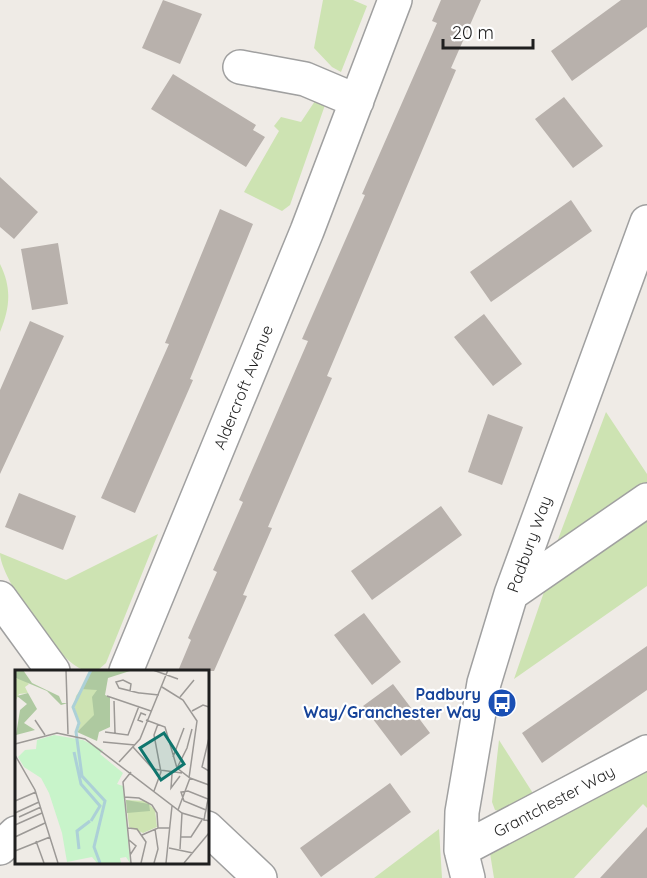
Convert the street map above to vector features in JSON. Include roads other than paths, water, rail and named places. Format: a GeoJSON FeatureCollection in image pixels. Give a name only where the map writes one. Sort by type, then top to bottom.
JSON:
{"type":"FeatureCollection","features":[{"type":"Feature","properties":{"kind":"street","name":"Aldercroft Avenue"},"geometry":{"type":"LineString","coordinates":[[126,670],[396,0]]}},
{"type":"Feature","properties":{"kind":"street"},"geometry":{"type":"LineString","coordinates":[[240,67],[306,79],[357,101]]}},
{"type":"Feature","properties":{"kind":"street","name":"Padbury Way"},"geometry":{"type":"LineString","coordinates":[[465,864],[462,812],[480,703],[511,594],[647,222]]}},
{"type":"Feature","properties":{"kind":"street"},"geometry":{"type":"LineString","coordinates":[[511,594],[647,500]]}},
{"type":"Feature","properties":{"kind":"street"},"geometry":{"type":"LineString","coordinates":[[0,598],[52,670]]}},
{"type":"Feature","properties":{"kind":"street","name":"Grantchester Way"},"geometry":{"type":"LineString","coordinates":[[465,864],[647,752]]}},
{"type":"Feature","properties":{"kind":"street"},"geometry":{"type":"LineString","coordinates":[[208,829],[260,878]]}},
{"type":"Feature","properties":{"kind":"street"},"geometry":{"type":"LineString","coordinates":[[0,848],[15,834]]}},
{"type":"Feature","properties":{"kind":"place","name":"Padbury Way/Granchester Way"},"geometry":{"type":"Point","coordinates":[502,703]}}]}
